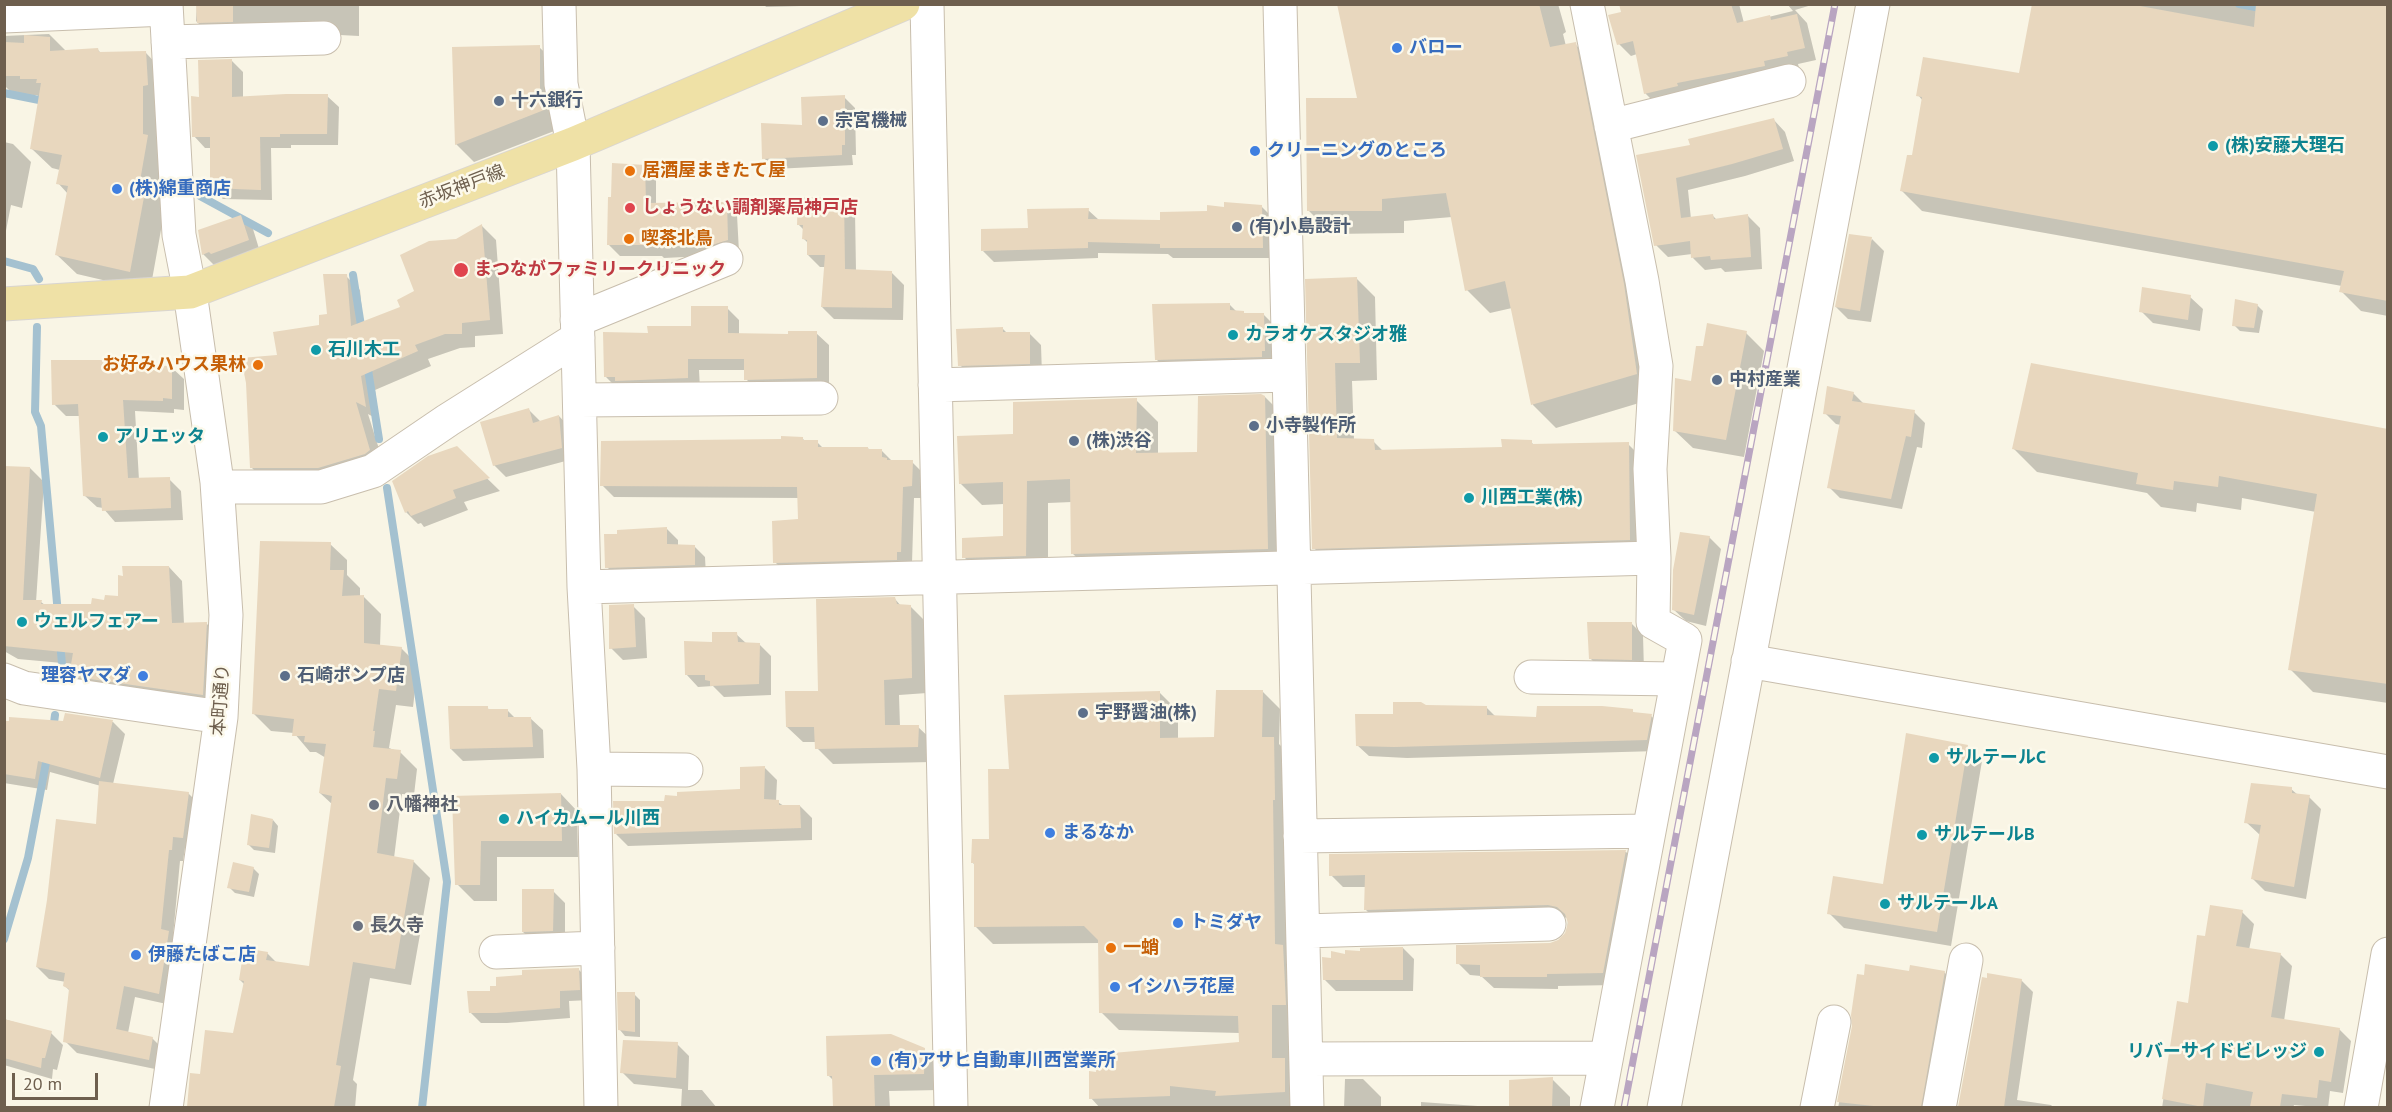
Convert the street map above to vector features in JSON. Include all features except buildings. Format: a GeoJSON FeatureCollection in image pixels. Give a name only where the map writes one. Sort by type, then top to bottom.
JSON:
{"type":"FeatureCollection","features":[{"type":"Feature","properties":{"kind":"main road","name":"赤坂神戸線"},"geometry":{"type":"LineString","coordinates":[[4,304],[190,292],[573,144],[903,4]]}},
{"type":"Feature","properties":{"kind":"street"},"geometry":{"type":"LineString","coordinates":[[559,4],[561,84],[573,144],[584,587],[594,769],[601,1107]]}},
{"type":"Feature","properties":{"kind":"street"},"geometry":{"type":"LineString","coordinates":[[927,4],[951,1107]]}},
{"type":"Feature","properties":{"kind":"street"},"geometry":{"type":"LineString","coordinates":[[1280,4],[1287,375],[1307,1107]]}},
{"type":"Feature","properties":{"kind":"street"},"geometry":{"type":"LineString","coordinates":[[1587,4],[1642,281],[1656,366],[1650,469],[1654,558],[1653,622],[1685,640],[1597,1107]]}},
{"type":"Feature","properties":{"kind":"street"},"geometry":{"type":"LineString","coordinates":[[1664,1107],[1873,4]]}},
{"type":"Feature","properties":{"kind":"street"},"geometry":{"type":"LineString","coordinates":[[4,16],[166,7]]}},
{"type":"Feature","properties":{"kind":"street","name":"本町通り"},"geometry":{"type":"LineString","coordinates":[[166,7],[179,235],[190,292],[218,487],[226,615],[221,717],[166,1107]]}},
{"type":"Feature","properties":{"kind":"street"},"geometry":{"type":"LineString","coordinates":[[168,42],[324,38]]}},
{"type":"Feature","properties":{"kind":"street"},"geometry":{"type":"LineString","coordinates":[[1611,126],[1789,81]]}},
{"type":"Feature","properties":{"kind":"street"},"geometry":{"type":"LineString","coordinates":[[218,487],[321,487],[373,471],[578,329],[726,259]]}},
{"type":"Feature","properties":{"kind":"street"},"geometry":{"type":"LineString","coordinates":[[935,386],[1287,375]]}},
{"type":"Feature","properties":{"kind":"street"},"geometry":{"type":"LineString","coordinates":[[580,400],[821,398]]}},
{"type":"Feature","properties":{"kind":"street"},"geometry":{"type":"LineString","coordinates":[[584,587],[1654,558]]}},
{"type":"Feature","properties":{"kind":"street"},"geometry":{"type":"LineString","coordinates":[[1748,661],[2388,772]]}},
{"type":"Feature","properties":{"kind":"street"},"geometry":{"type":"LineString","coordinates":[[1531,677],[1677,679]]}},
{"type":"Feature","properties":{"kind":"street"},"geometry":{"type":"LineString","coordinates":[[4,680],[24,688],[221,717]]}},
{"type":"Feature","properties":{"kind":"street"},"geometry":{"type":"LineString","coordinates":[[594,769],[686,770]]}},
{"type":"Feature","properties":{"kind":"street"},"geometry":{"type":"LineString","coordinates":[[1300,836],[1649,831]]}},
{"type":"Feature","properties":{"kind":"street"},"geometry":{"type":"LineString","coordinates":[[1303,931],[1548,924]]}},
{"type":"Feature","properties":{"kind":"street"},"geometry":{"type":"LineString","coordinates":[[496,952],[598,948]]}},
{"type":"Feature","properties":{"kind":"street"},"geometry":{"type":"LineString","coordinates":[[2361,1107],[2388,954]]}},
{"type":"Feature","properties":{"kind":"street"},"geometry":{"type":"LineString","coordinates":[[1939,1107],[1966,960]]}},
{"type":"Feature","properties":{"kind":"street"},"geometry":{"type":"LineString","coordinates":[[1817,1107],[1834,1022]]}},
{"type":"Feature","properties":{"kind":"street"},"geometry":{"type":"LineString","coordinates":[[1306,1059],[1606,1058]]}},
{"type":"Feature","properties":{"kind":"waterway"},"geometry":{"type":"LineString","coordinates":[[2239,4],[2266,9]]}},
{"type":"Feature","properties":{"kind":"waterway"},"geometry":{"type":"LineString","coordinates":[[4,93],[49,102]]}},
{"type":"Feature","properties":{"kind":"waterway"},"geometry":{"type":"LineString","coordinates":[[200,196],[268,233]]}},
{"type":"Feature","properties":{"kind":"waterway"},"geometry":{"type":"LineString","coordinates":[[4,261],[33,269],[39,279]]}},
{"type":"Feature","properties":{"kind":"waterway"},"geometry":{"type":"LineString","coordinates":[[353,275],[362,332]]}},
{"type":"Feature","properties":{"kind":"waterway"},"geometry":{"type":"LineString","coordinates":[[37,327],[35,412],[41,426],[58,614]]}},
{"type":"Feature","properties":{"kind":"waterway"},"geometry":{"type":"LineString","coordinates":[[367,363],[379,439]]}},
{"type":"Feature","properties":{"kind":"waterway"},"geometry":{"type":"LineString","coordinates":[[387,488],[447,882],[422,1108]]}},
{"type":"Feature","properties":{"kind":"waterway"},"geometry":{"type":"LineString","coordinates":[[60,642],[63,675]]}},
{"type":"Feature","properties":{"kind":"waterway"},"geometry":{"type":"LineString","coordinates":[[53,731],[55,715]]}},
{"type":"Feature","properties":{"kind":"waterway"},"geometry":{"type":"LineString","coordinates":[[4,939],[28,858],[48,752]]}},
{"type":"Feature","properties":{"kind":"railway"},"geometry":{"type":"LineString","coordinates":[[1624,1108],[1835,4]]}},
{"type":"Feature","properties":{"kind":"place","name":"バロー"},"geometry":{"type":"Point","coordinates":[1397,48]}},
{"type":"Feature","properties":{"kind":"place","name":"十六銀行"},"geometry":{"type":"Point","coordinates":[499,101]}},
{"type":"Feature","properties":{"kind":"place","name":"宗宮機械"},"geometry":{"type":"Point","coordinates":[823,121]}},
{"type":"Feature","properties":{"kind":"place","name":"(株)安藤大理石"},"geometry":{"type":"Point","coordinates":[2213,146]}},
{"type":"Feature","properties":{"kind":"place","name":"クリーニングのところ"},"geometry":{"type":"Point","coordinates":[1255,151]}},
{"type":"Feature","properties":{"kind":"place","name":"居酒屋まきたて屋"},"geometry":{"type":"Point","coordinates":[630,171]}},
{"type":"Feature","properties":{"kind":"place","name":"(株)綿重商店"},"geometry":{"type":"Point","coordinates":[117,189]}},
{"type":"Feature","properties":{"kind":"place","name":"しょうない調剤薬局神戸店"},"geometry":{"type":"Point","coordinates":[630,208]}},
{"type":"Feature","properties":{"kind":"place","name":"(有)小島設計"},"geometry":{"type":"Point","coordinates":[1237,227]}},
{"type":"Feature","properties":{"kind":"place","name":"喫茶北鳥"},"geometry":{"type":"Point","coordinates":[629,239]}},
{"type":"Feature","properties":{"kind":"place","name":"まつながファミリークリニック"},"geometry":{"type":"Point","coordinates":[461,270]}},
{"type":"Feature","properties":{"kind":"place","name":"カラオケスタジオ雅"},"geometry":{"type":"Point","coordinates":[1233,335]}},
{"type":"Feature","properties":{"kind":"place","name":"石川木工"},"geometry":{"type":"Point","coordinates":[316,350]}},
{"type":"Feature","properties":{"kind":"place","name":"お好みハウス果林"},"geometry":{"type":"Point","coordinates":[258,365]}},
{"type":"Feature","properties":{"kind":"place","name":"中村産業"},"geometry":{"type":"Point","coordinates":[1717,380]}},
{"type":"Feature","properties":{"kind":"place","name":"小寺製作所"},"geometry":{"type":"Point","coordinates":[1254,426]}},
{"type":"Feature","properties":{"kind":"place","name":"アリエッタ"},"geometry":{"type":"Point","coordinates":[103,437]}},
{"type":"Feature","properties":{"kind":"place","name":"(株)渋谷"},"geometry":{"type":"Point","coordinates":[1074,441]}},
{"type":"Feature","properties":{"kind":"place","name":"川西工業(株)"},"geometry":{"type":"Point","coordinates":[1469,498]}},
{"type":"Feature","properties":{"kind":"place","name":"ウェルフェアー"},"geometry":{"type":"Point","coordinates":[22,622]}},
{"type":"Feature","properties":{"kind":"place","name":"理容ヤマダ"},"geometry":{"type":"Point","coordinates":[143,676]}},
{"type":"Feature","properties":{"kind":"place","name":"石崎ポンプ店"},"geometry":{"type":"Point","coordinates":[285,676]}},
{"type":"Feature","properties":{"kind":"place","name":"宇野醤油(株)"},"geometry":{"type":"Point","coordinates":[1083,713]}},
{"type":"Feature","properties":{"kind":"place","name":"サルテールC"},"geometry":{"type":"Point","coordinates":[1934,758]}},
{"type":"Feature","properties":{"kind":"place","name":"八幡神社"},"geometry":{"type":"Point","coordinates":[374,805]}},
{"type":"Feature","properties":{"kind":"place","name":"ハイカムール川西"},"geometry":{"type":"Point","coordinates":[504,819]}},
{"type":"Feature","properties":{"kind":"place","name":"まるなか"},"geometry":{"type":"Point","coordinates":[1050,833]}},
{"type":"Feature","properties":{"kind":"place","name":"サルテールB"},"geometry":{"type":"Point","coordinates":[1922,835]}},
{"type":"Feature","properties":{"kind":"place","name":"サルテールA"},"geometry":{"type":"Point","coordinates":[1885,904]}},
{"type":"Feature","properties":{"kind":"place","name":"トミダヤ"},"geometry":{"type":"Point","coordinates":[1178,923]}},
{"type":"Feature","properties":{"kind":"place","name":"長久寺"},"geometry":{"type":"Point","coordinates":[358,926]}},
{"type":"Feature","properties":{"kind":"place","name":"一蛸"},"geometry":{"type":"Point","coordinates":[1111,948]}},
{"type":"Feature","properties":{"kind":"place","name":"伊藤たばこ店"},"geometry":{"type":"Point","coordinates":[136,955]}},
{"type":"Feature","properties":{"kind":"place","name":"イシハラ花屋"},"geometry":{"type":"Point","coordinates":[1115,987]}},
{"type":"Feature","properties":{"kind":"place","name":"リバーサイドビレッジ"},"geometry":{"type":"Point","coordinates":[2319,1052]}},
{"type":"Feature","properties":{"kind":"place","name":"(有)アサヒ自動車川西営業所"},"geometry":{"type":"Point","coordinates":[876,1061]}}]}
